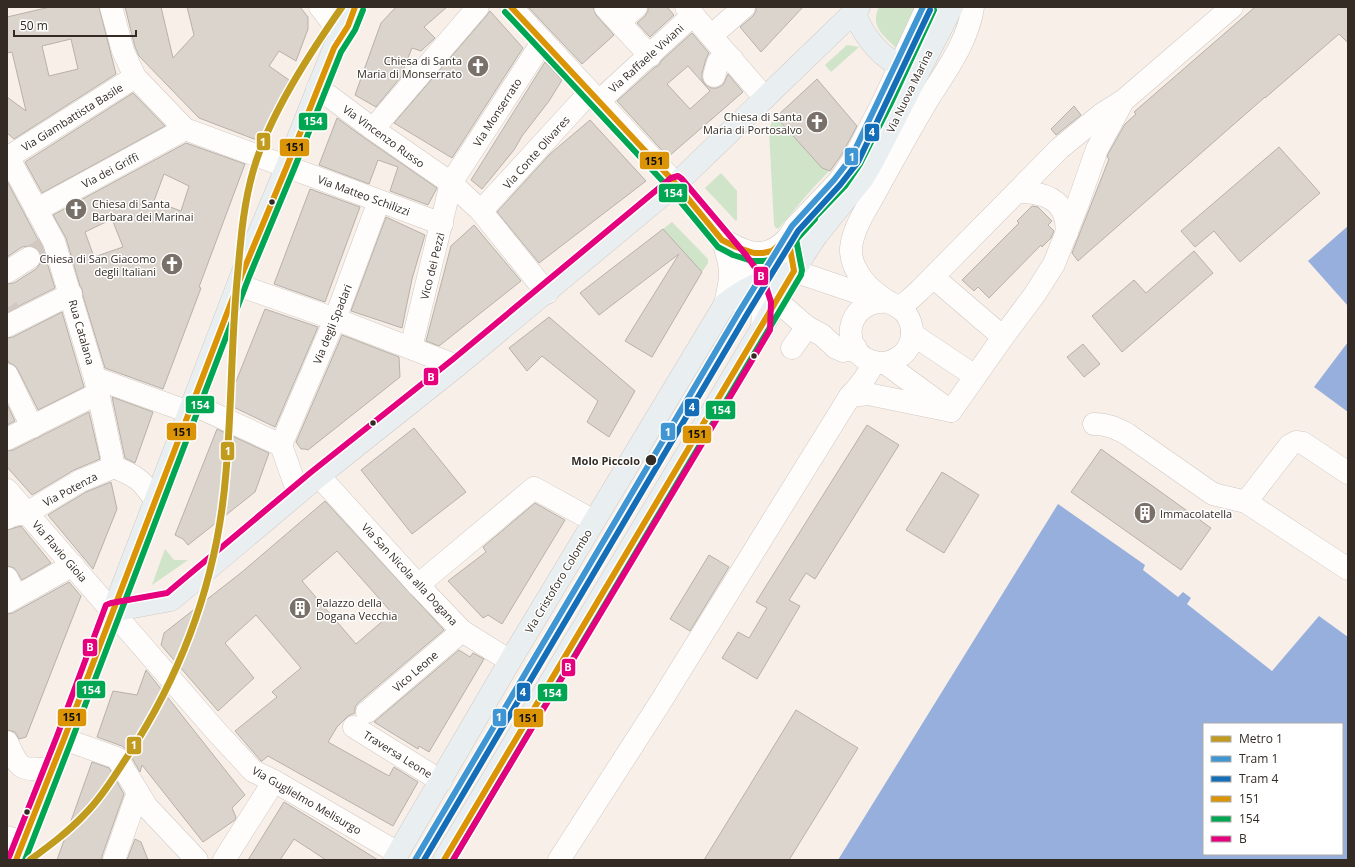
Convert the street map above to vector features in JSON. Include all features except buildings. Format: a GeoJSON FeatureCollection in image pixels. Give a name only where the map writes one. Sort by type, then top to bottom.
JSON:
{"type":"FeatureCollection","features":[{"type":"Feature","properties":{"kind":"main road"},"geometry":{"type":"LineString","coordinates":[[15,846],[53,768],[238,285],[287,166],[336,39],[342,7]]}},
{"type":"Feature","properties":{"kind":"main road"},"geometry":{"type":"LineString","coordinates":[[336,39],[348,26],[355,7]]}},
{"type":"Feature","properties":{"kind":"main road","name":"Via Nuova Marina"},"geometry":{"type":"LineString","coordinates":[[794,271],[817,235],[863,178],[889,131],[910,67],[952,7]]}},
{"type":"Feature","properties":{"kind":"main road"},"geometry":{"type":"LineString","coordinates":[[857,9],[858,23],[884,54],[892,61],[910,67]]}},
{"type":"Feature","properties":{"kind":"main road"},"geometry":{"type":"LineString","coordinates":[[112,611],[171,600],[298,493],[547,293],[676,184],[857,9]]}},
{"type":"Feature","properties":{"kind":"main road"},"geometry":{"type":"LineString","coordinates":[[725,304],[735,296],[759,282],[794,271]]}},
{"type":"Feature","properties":{"kind":"main road"},"geometry":{"type":"LineString","coordinates":[[444,860],[794,271]]}},
{"type":"Feature","properties":{"kind":"main road","name":"Via Cristoforo Colombo"},"geometry":{"type":"LineString","coordinates":[[396,856],[510,661],[725,304]]}},
{"type":"Feature","properties":{"kind":"street"},"geometry":{"type":"LineString","coordinates":[[110,7],[123,51],[135,77],[184,129]]}},
{"type":"Feature","properties":{"kind":"street"},"geometry":{"type":"LineString","coordinates":[[320,7],[336,39]]}},
{"type":"Feature","properties":{"kind":"street"},"geometry":{"type":"LineString","coordinates":[[373,129],[478,7]]}},
{"type":"Feature","properties":{"kind":"street"},"geometry":{"type":"LineString","coordinates":[[511,7],[676,184],[759,282],[763,303],[762,326]]}},
{"type":"Feature","properties":{"kind":"street"},"geometry":{"type":"LineString","coordinates":[[636,7],[612,14],[650,56]]}},
{"type":"Feature","properties":{"kind":"street"},"geometry":{"type":"LineString","coordinates":[[698,21],[725,7]]}},
{"type":"Feature","properties":{"kind":"street"},"geometry":{"type":"LineString","coordinates":[[698,21],[744,7]]}},
{"type":"Feature","properties":{"kind":"street"},"geometry":{"type":"LineString","coordinates":[[759,282],[795,227],[839,181],[910,67],[927,7]]}},
{"type":"Feature","properties":{"kind":"street"},"geometry":{"type":"LineString","coordinates":[[777,301],[806,326],[822,335],[836,348],[844,351],[869,357],[895,360],[904,353],[910,345],[912,334],[911,324],[906,314],[889,303],[861,278],[856,271],[852,260],[852,248],[857,226],[906,138],[957,52],[969,27],[974,7]]}},
{"type":"Feature","properties":{"kind":"street"},"geometry":{"type":"LineString","coordinates":[[951,411],[869,357],[852,343],[850,334],[855,316],[862,308],[870,304],[908,301],[1060,148],[1102,114],[1124,100],[1231,8]]}},
{"type":"Feature","properties":{"kind":"street"},"geometry":{"type":"LineString","coordinates":[[698,21],[765,98]]}},
{"type":"Feature","properties":{"kind":"street","name":"Via Raffaele Viviani"},"geometry":{"type":"LineString","coordinates":[[595,96],[698,21]]}},
{"type":"Feature","properties":{"kind":"street","name":"Via Monserrato"},"geometry":{"type":"LineString","coordinates":[[451,183],[543,42]]}},
{"type":"Feature","properties":{"kind":"street"},"geometry":{"type":"LineString","coordinates":[[714,76],[718,62],[732,59]]}},
{"type":"Feature","properties":{"kind":"street","name":"Via Giambattista Basile"},"geometry":{"type":"LineString","coordinates":[[7,157],[135,77]]}},
{"type":"Feature","properties":{"kind":"street","name":"Via Vincenzo Russo"},"geometry":{"type":"LineString","coordinates":[[317,89],[451,183],[482,211],[547,293]]}},
{"type":"Feature","properties":{"kind":"street","name":"Via Conte Olivares"},"geometry":{"type":"LineString","coordinates":[[482,211],[595,96]]}},
{"type":"Feature","properties":{"kind":"street"},"geometry":{"type":"LineString","coordinates":[[951,411],[1035,294],[1054,264],[1097,149],[1124,100]]}},
{"type":"Feature","properties":{"kind":"street","name":"Via Matteo Schilizzi"},"geometry":{"type":"LineString","coordinates":[[184,129],[442,224]]}},
{"type":"Feature","properties":{"kind":"street","name":"Via dei Griffi"},"geometry":{"type":"LineString","coordinates":[[36,210],[184,129]]}},
{"type":"Feature","properties":{"kind":"street","name":"Rua Catalana"},"geometry":{"type":"LineString","coordinates":[[7,157],[36,210],[43,249],[71,294],[97,386],[114,467]]}},
{"type":"Feature","properties":{"kind":"street","name":"Vico dei Pezzi"},"geometry":{"type":"LineString","coordinates":[[411,348],[451,183]]}},
{"type":"Feature","properties":{"kind":"street"},"geometry":{"type":"LineString","coordinates":[[1017,192],[1042,194],[1053,200],[1061,207],[1066,217],[1066,232]]}},
{"type":"Feature","properties":{"kind":"street","name":"Via degli Spadari"},"geometry":{"type":"LineString","coordinates":[[281,445],[335,319],[379,201]]}},
{"type":"Feature","properties":{"kind":"street"},"geometry":{"type":"LineString","coordinates":[[722,240],[744,251],[763,253],[772,251],[788,237]]}},
{"type":"Feature","properties":{"kind":"street"},"geometry":{"type":"LineString","coordinates":[[788,237],[794,271],[889,303]]}},
{"type":"Feature","properties":{"kind":"street"},"geometry":{"type":"LineString","coordinates":[[722,240],[730,262],[731,276],[725,304]]}},
{"type":"Feature","properties":{"kind":"street"},"geometry":{"type":"LineString","coordinates":[[7,272],[43,249]]}},
{"type":"Feature","properties":{"kind":"street"},"geometry":{"type":"LineString","coordinates":[[861,278],[883,287],[909,291],[927,283]]}},
{"type":"Feature","properties":{"kind":"street"},"geometry":{"type":"LineString","coordinates":[[927,283],[1003,337]]}},
{"type":"Feature","properties":{"kind":"street"},"geometry":{"type":"LineString","coordinates":[[238,285],[335,319],[458,366]]}},
{"type":"Feature","properties":{"kind":"street"},"geometry":{"type":"LineString","coordinates":[[10,321],[71,294]]}},
{"type":"Feature","properties":{"kind":"street"},"geometry":{"type":"LineString","coordinates":[[792,348],[806,326]]}},
{"type":"Feature","properties":{"kind":"street"},"geometry":{"type":"LineString","coordinates":[[912,334],[975,376]]}},
{"type":"Feature","properties":{"kind":"street"},"geometry":{"type":"LineString","coordinates":[[559,860],[658,706],[850,396],[869,357]]}},
{"type":"Feature","properties":{"kind":"street"},"geometry":{"type":"LineString","coordinates":[[9,385],[32,426]]}},
{"type":"Feature","properties":{"kind":"street"},"geometry":{"type":"LineString","coordinates":[[7,440],[97,386],[191,408],[281,445],[298,493]]}},
{"type":"Feature","properties":{"kind":"street"},"geometry":{"type":"LineString","coordinates":[[850,396],[868,394],[951,411]]}},
{"type":"Feature","properties":{"kind":"street"},"geometry":{"type":"LineString","coordinates":[[1094,424],[1106,424],[1127,434],[1213,494],[1246,502],[1348,569]]}},
{"type":"Feature","properties":{"kind":"street"},"geometry":{"type":"LineString","coordinates":[[1246,502],[1290,445],[1296,442],[1303,443],[1348,473]]}},
{"type":"Feature","properties":{"kind":"street"},"geometry":{"type":"LineString","coordinates":[[114,467],[128,472],[139,479],[155,500]]}},
{"type":"Feature","properties":{"kind":"street","name":"Via Potenza"},"geometry":{"type":"LineString","coordinates":[[17,516],[80,481],[114,467]]}},
{"type":"Feature","properties":{"kind":"street","name":"Via San Nicola alla Dogana"},"geometry":{"type":"LineString","coordinates":[[319,476],[418,585],[462,630],[510,661]]}},
{"type":"Feature","properties":{"kind":"street"},"geometry":{"type":"LineString","coordinates":[[418,585],[534,488],[594,521]]}},
{"type":"Feature","properties":{"kind":"street","name":"Via Flavio Gioia"},"geometry":{"type":"LineString","coordinates":[[7,490],[17,516],[73,565],[112,611]]}},
{"type":"Feature","properties":{"kind":"street"},"geometry":{"type":"LineString","coordinates":[[7,578],[11,600],[73,565]]}},
{"type":"Feature","properties":{"kind":"street","name":"Via Guglielmo Melisurgo"},"geometry":{"type":"LineString","coordinates":[[112,611],[215,730],[254,771],[274,781],[396,856]]}},
{"type":"Feature","properties":{"kind":"street","name":"Vico Leone"},"geometry":{"type":"LineString","coordinates":[[361,719],[462,630]]}},
{"type":"Feature","properties":{"kind":"street","name":"Traversa Leone"},"geometry":{"type":"LineString","coordinates":[[361,719],[441,781]]}},
{"type":"Feature","properties":{"kind":"street"},"geometry":{"type":"LineString","coordinates":[[64,739],[117,758],[147,807],[197,860]]}},
{"type":"Feature","properties":{"kind":"street"},"geometry":{"type":"LineString","coordinates":[[7,742],[16,762],[22,768],[38,770],[53,768]]}},
{"type":"Feature","properties":{"kind":"street"},"geometry":{"type":"LineString","coordinates":[[224,860],[274,781]]}},
{"type":"Feature","properties":{"kind":"street"},"geometry":{"type":"LineString","coordinates":[[114,860],[138,792]]}},
{"type":"Feature","properties":{"kind":"green space"},"geometry":{"type":"Polygon","coordinates":[[[879,7],[917,7],[898,50],[884,36],[877,26],[876,14],[879,7]]]}},
{"type":"Feature","properties":{"kind":"green space"},"geometry":{"type":"Polygon","coordinates":[[[847,45],[859,47],[831,72],[825,65],[847,45]]]}},
{"type":"Feature","properties":{"kind":"green space"},"geometry":{"type":"Polygon","coordinates":[[[776,117],[822,168],[829,171],[778,229],[774,224],[769,131],[772,121],[776,117]]]}},
{"type":"Feature","properties":{"kind":"green space"},"geometry":{"type":"Polygon","coordinates":[[[721,173],[737,191],[736,221],[705,188],[721,173]]]}},
{"type":"Feature","properties":{"kind":"green space"},"geometry":{"type":"Polygon","coordinates":[[[672,222],[708,259],[708,263],[702,272],[663,229],[672,222]]]}},
{"type":"Feature","properties":{"kind":"green space"},"geometry":{"type":"Polygon","coordinates":[[[165,549],[174,560],[188,560],[152,585],[165,549]]]}},
{"type":"Feature","properties":{"kind":"water"},"geometry":{"type":"Polygon","coordinates":[[[1348,226],[1348,306],[1308,261],[1348,226]]]}},
{"type":"Feature","properties":{"kind":"water"},"geometry":{"type":"Polygon","coordinates":[[[1348,342],[1348,412],[1314,387],[1348,342]]]}},
{"type":"Feature","properties":{"kind":"water"},"geometry":{"type":"Polygon","coordinates":[[[1058,504],[1145,565],[1143,570],[1178,597],[1183,592],[1191,598],[1187,604],[1272,671],[1319,616],[1348,637],[1348,860],[838,860],[1058,504]]]}},
{"type":"Feature","properties":{"kind":"tunnel"},"geometry":{"type":"LineString","coordinates":[[29,258],[46,247]]}},
{"type":"Feature","properties":{"kind":"tunnel"},"geometry":{"type":"LineString","coordinates":[[7,308],[10,313]]}},
{"type":"Feature","properties":{"kind":"tram line","name":"1"},"geometry":{"type":"LineString","coordinates":[[415,860],[739,312],[792,226],[834,180],[851,158],[923,7]]}},
{"type":"Feature","properties":{"kind":"tram line","name":"4"},"geometry":{"type":"LineString","coordinates":[[424,860],[746,316],[798,231],[840,185],[858,162],[930,10]]}},
{"type":"Feature","properties":{"kind":"tram line"},"geometry":{"type":"LineString","coordinates":[[426,860],[432,850]]}},
{"type":"Feature","properties":{"kind":"metro line","name":"1"},"geometry":{"type":"LineString","coordinates":[[30,860],[58,839],[78,821],[91,808],[108,786],[149,721],[167,688],[196,619],[207,584],[222,510],[228,447],[240,244],[243,219],[251,180],[261,147],[280,105],[304,64],[342,7]]}},
{"type":"Feature","properties":{"kind":"transit line","name":"151"},"geometry":{"type":"LineString","coordinates":[[16,860],[64,739],[242,274],[334,48],[348,26],[355,7]]}},
{"type":"Feature","properties":{"kind":"transit line","name":"151"},"geometry":{"type":"LineString","coordinates":[[511,7],[676,184],[722,240],[736,247],[754,253],[772,251],[788,237],[795,227],[809,213]]}},
{"type":"Feature","properties":{"kind":"transit line","name":"151"},"geometry":{"type":"LineString","coordinates":[[444,860],[794,271],[788,237],[795,227],[839,181],[853,160],[883,102],[927,7]]}},
{"type":"Feature","properties":{"kind":"transit line","name":"154"},"geometry":{"type":"LineString","coordinates":[[25,860],[249,277],[341,52],[355,30],[363,10]]}},
{"type":"Feature","properties":{"kind":"transit line","name":"154"},"geometry":{"type":"LineString","coordinates":[[453,860],[801,275],[802,270],[796,239],[845,186],[860,164],[890,105],[934,10]]}},
{"type":"Feature","properties":{"kind":"transit line","name":"154"},"geometry":{"type":"LineString","coordinates":[[505,12],[670,189],[718,247],[733,255],[752,261],[775,259],[785,252],[815,219]]}},
{"type":"Feature","properties":{"kind":"transit line","name":"B"},"geometry":{"type":"LineString","coordinates":[[9,857],[57,736],[106,605],[167,593],[310,473],[452,360],[671,178],[678,176],[746,255],[764,280],[771,302],[770,330],[453,860]]}},
{"type":"Feature","properties":{"kind":"place","name":"Chiesa di Santa Maria di Monserrato"},"geometry":{"type":"Point","coordinates":[478,66]}},
{"type":"Feature","properties":{"kind":"place","name":"Chiesa di Santa Maria di Portosalvo"},"geometry":{"type":"Point","coordinates":[817,122]}},
{"type":"Feature","properties":{"kind":"place","name":"Chiesa di Santa Barbara dei Marinai"},"geometry":{"type":"Point","coordinates":[76,209]}},
{"type":"Feature","properties":{"kind":"place","name":"Chiesa di San Giacomo degli Italiani"},"geometry":{"type":"Point","coordinates":[172,264]}},
{"type":"Feature","properties":{"kind":"place","name":"Molo Piccolo"},"geometry":{"type":"Point","coordinates":[651,460]}},
{"type":"Feature","properties":{"kind":"place","name":"Immacolatella"},"geometry":{"type":"Point","coordinates":[1145,513]}},
{"type":"Feature","properties":{"kind":"place","name":"Palazzo della Dogana Vecchia"},"geometry":{"type":"Point","coordinates":[300,608]}}]}
